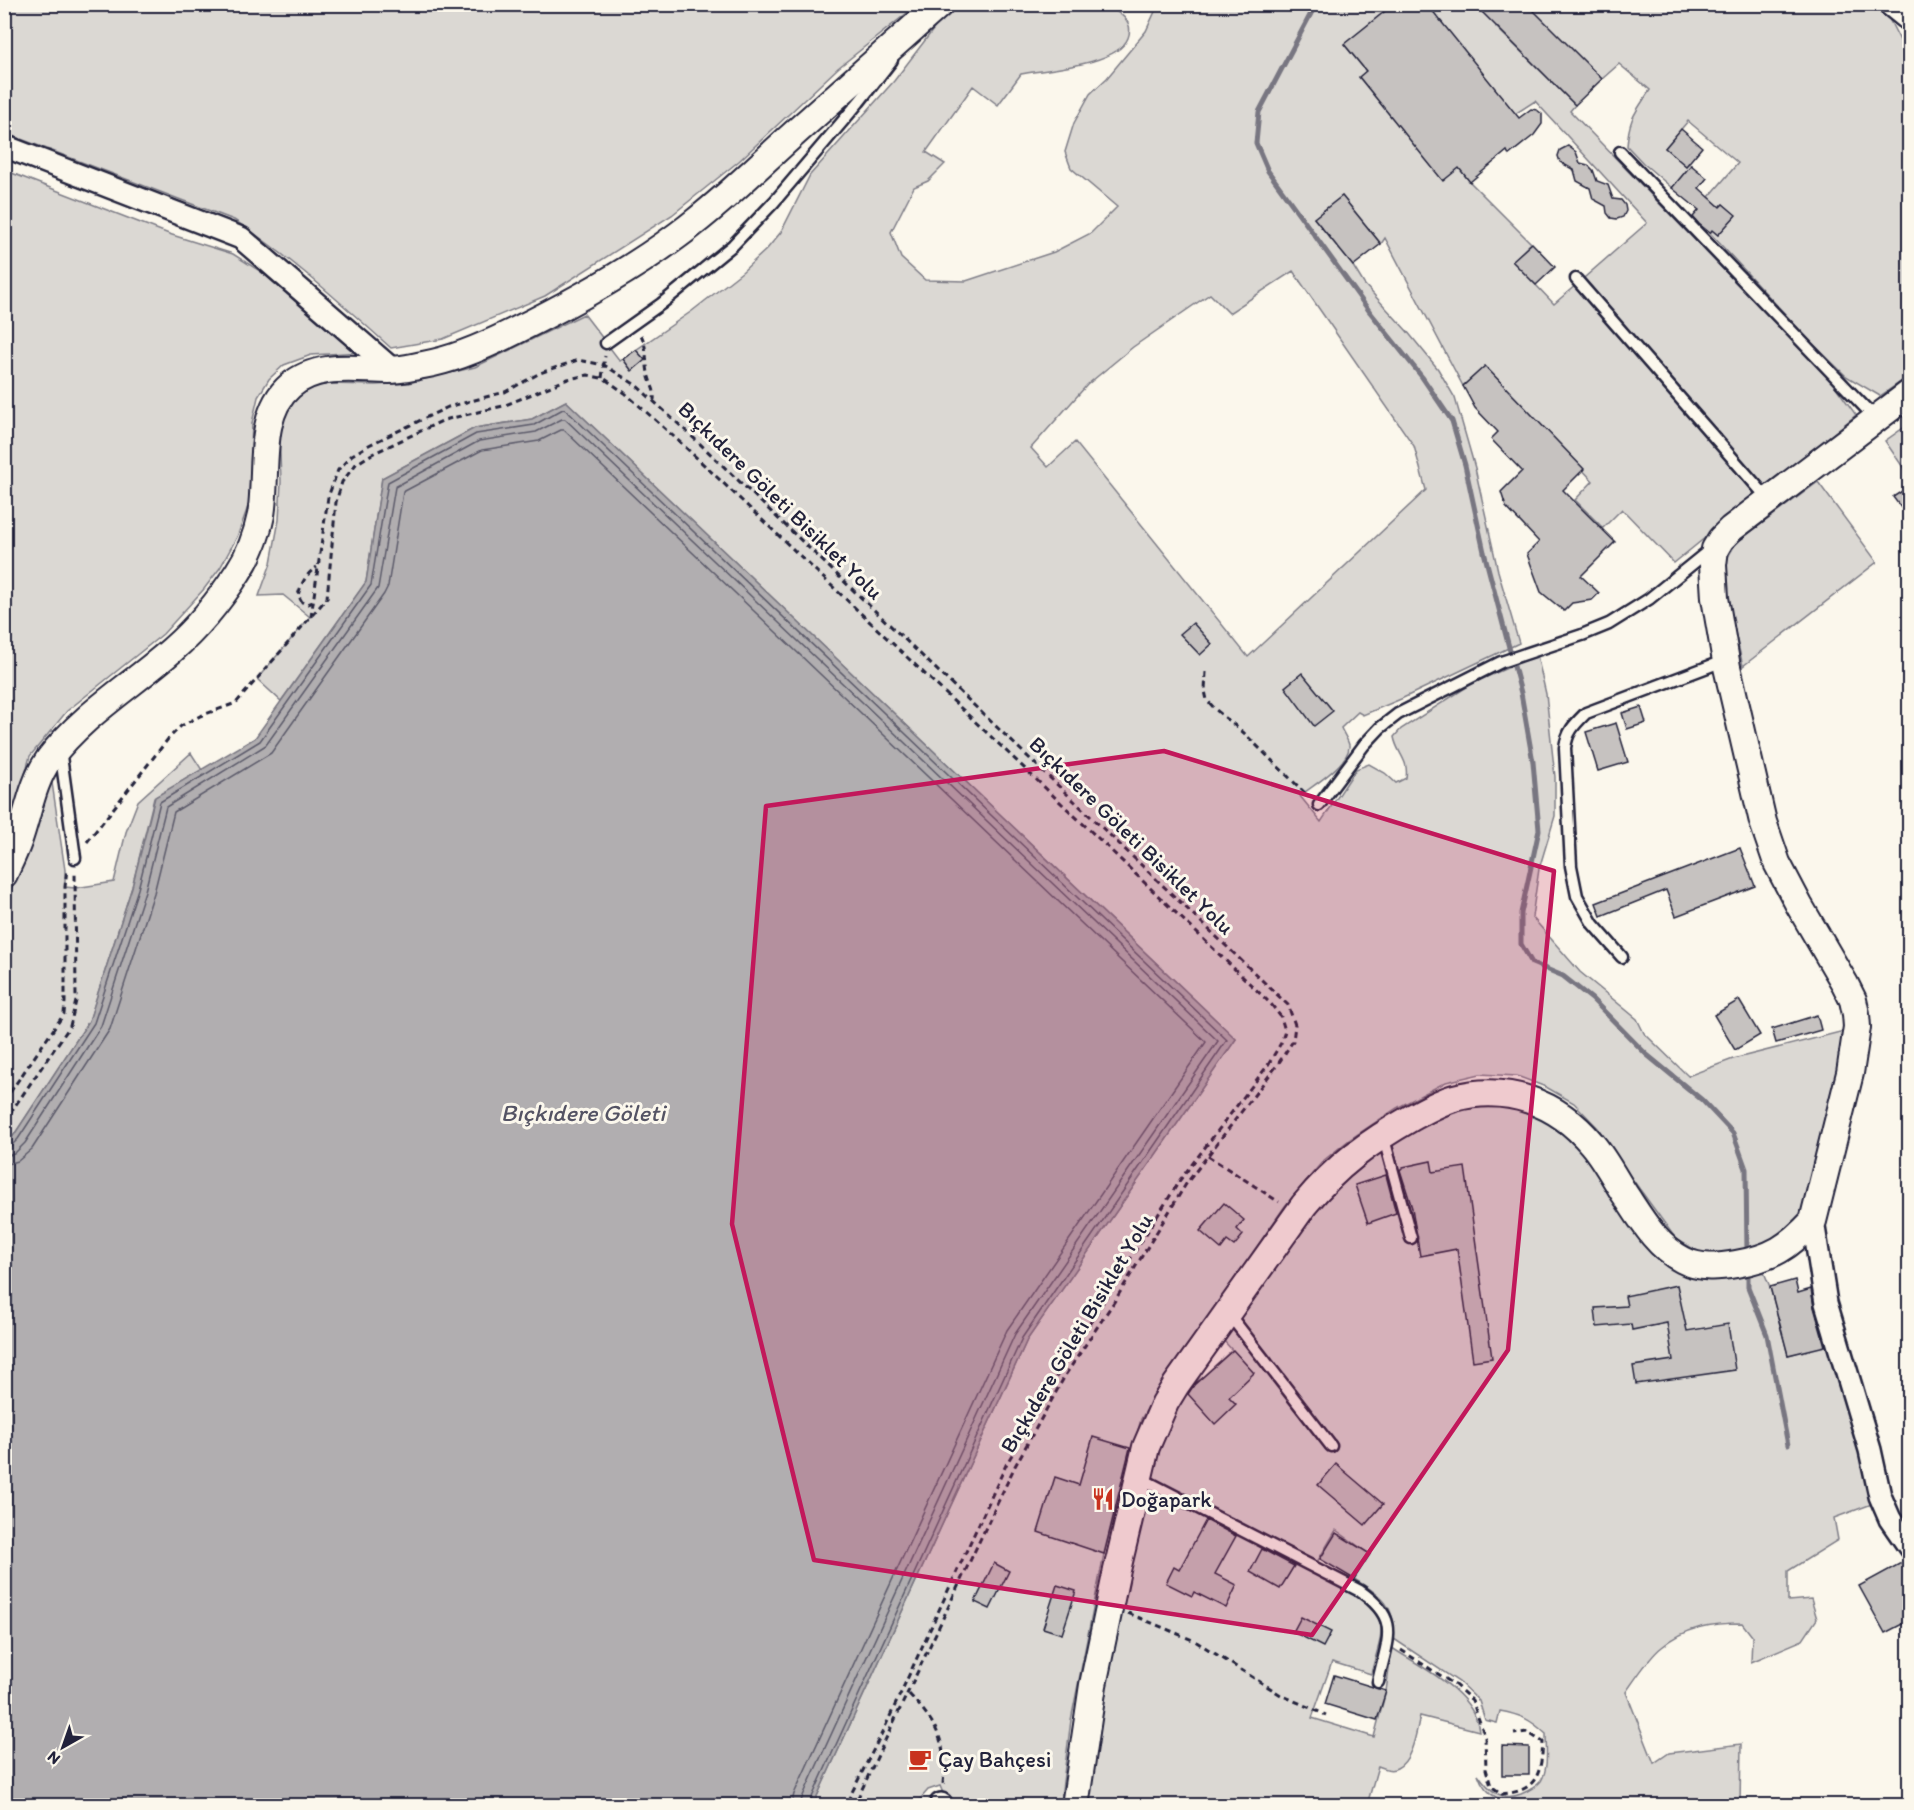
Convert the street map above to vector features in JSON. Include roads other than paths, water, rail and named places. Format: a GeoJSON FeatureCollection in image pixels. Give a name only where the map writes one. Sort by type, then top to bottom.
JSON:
{"type":"FeatureCollection","features":[{"type":"Feature","properties":{"kind":"street"},"geometry":{"type":"LineString","coordinates":[[4,874],[18,843],[39,778],[60,746],[86,719],[174,649],[213,607],[240,570],[260,518],[269,419],[276,403],[287,388],[302,377],[321,370],[393,370],[428,364],[473,350],[553,311],[640,263],[731,193],[793,134],[940,4]]}},
{"type":"Feature","properties":{"kind":"street"},"geometry":{"type":"LineString","coordinates":[[1889,4],[1910,21]]}},
{"type":"Feature","properties":{"kind":"street"},"geometry":{"type":"LineString","coordinates":[[4,146],[241,238],[393,370]]}},
{"type":"Feature","properties":{"kind":"street"},"geometry":{"type":"LineString","coordinates":[[1910,393],[1731,529],[1718,543],[1713,565],[1715,598],[1726,660],[1763,822],[1777,863],[1845,984],[1853,1000],[1856,1014],[1857,1027],[1850,1073],[1813,1221],[1826,1303],[1870,1450],[1880,1496],[1890,1519],[1910,1548]]}},
{"type":"Feature","properties":{"kind":"street"},"geometry":{"type":"LineString","coordinates":[[1075,1806],[1093,1685],[1137,1477],[1146,1447],[1165,1403],[1227,1313],[1324,1180],[1354,1155],[1383,1135],[1452,1098],[1507,1093],[1529,1098],[1564,1117],[1578,1130],[1593,1145],[1646,1226],[1671,1252],[1683,1260],[1696,1265],[1719,1267],[1759,1260],[1785,1247],[1813,1221]]}},
{"type":"Feature","properties":{"kind":"lane"},"geometry":{"type":"LineString","coordinates":[[606,343],[661,304],[733,245],[774,202],[867,92],[916,25]]}},
{"type":"Feature","properties":{"kind":"lane"},"geometry":{"type":"LineString","coordinates":[[1620,152],[1876,418]]}},
{"type":"Feature","properties":{"kind":"lane"},"geometry":{"type":"LineString","coordinates":[[1576,279],[1769,500]]}},
{"type":"Feature","properties":{"kind":"lane"},"geometry":{"type":"LineString","coordinates":[[1319,805],[1364,745],[1398,714],[1501,662],[1610,624],[1649,599],[1718,543]]}},
{"type":"Feature","properties":{"kind":"lane"},"geometry":{"type":"LineString","coordinates":[[1622,957],[1593,924],[1577,896],[1572,866],[1565,748],[1567,736],[1586,713],[1726,660]]}},
{"type":"Feature","properties":{"kind":"lane"},"geometry":{"type":"LineString","coordinates":[[60,746],[75,858]]}},
{"type":"Feature","properties":{"kind":"lane"},"geometry":{"type":"LineString","coordinates":[[1383,1135],[1411,1238]]}},
{"type":"Feature","properties":{"kind":"lane"},"geometry":{"type":"LineString","coordinates":[[1227,1313],[1331,1446]]}},
{"type":"Feature","properties":{"kind":"lane"},"geometry":{"type":"LineString","coordinates":[[1137,1477],[1360,1591],[1378,1605],[1384,1613],[1389,1629],[1378,1682]]}},
{"type":"Feature","properties":{"kind":"water","name":"Bıçkıdere Göleti"},"geometry":{"type":"Polygon","coordinates":[[[566,401],[1236,1039],[1027,1340],[813,1805],[5,1805],[5,1144],[14,1135],[89,1021],[132,887],[155,797],[255,738],[366,582],[382,478],[475,428],[532,419],[566,401]]]}},
{"type":"Feature","properties":{"kind":"waterway"},"geometry":{"type":"LineString","coordinates":[[1316,4],[1259,112],[1256,143],[1268,171],[1370,312],[1422,377],[1452,421],[1521,693],[1533,762],[1539,830],[1521,913],[1521,944],[1532,963],[1563,976],[1592,999],[1646,1054],[1702,1100],[1733,1133],[1746,1169],[1747,1254]]}},
{"type":"Feature","properties":{"kind":"waterway"},"geometry":{"type":"LineString","coordinates":[[1748,1269],[1748,1287],[1767,1335],[1788,1445]]}},
{"type":"Feature","properties":{"kind":"place","name":"Doğapark"},"geometry":{"type":"Point","coordinates":[1103,1499]}},
{"type":"Feature","properties":{"kind":"place","name":"Çay Bahçesi"},"geometry":{"type":"Point","coordinates":[920,1759]}}]}
